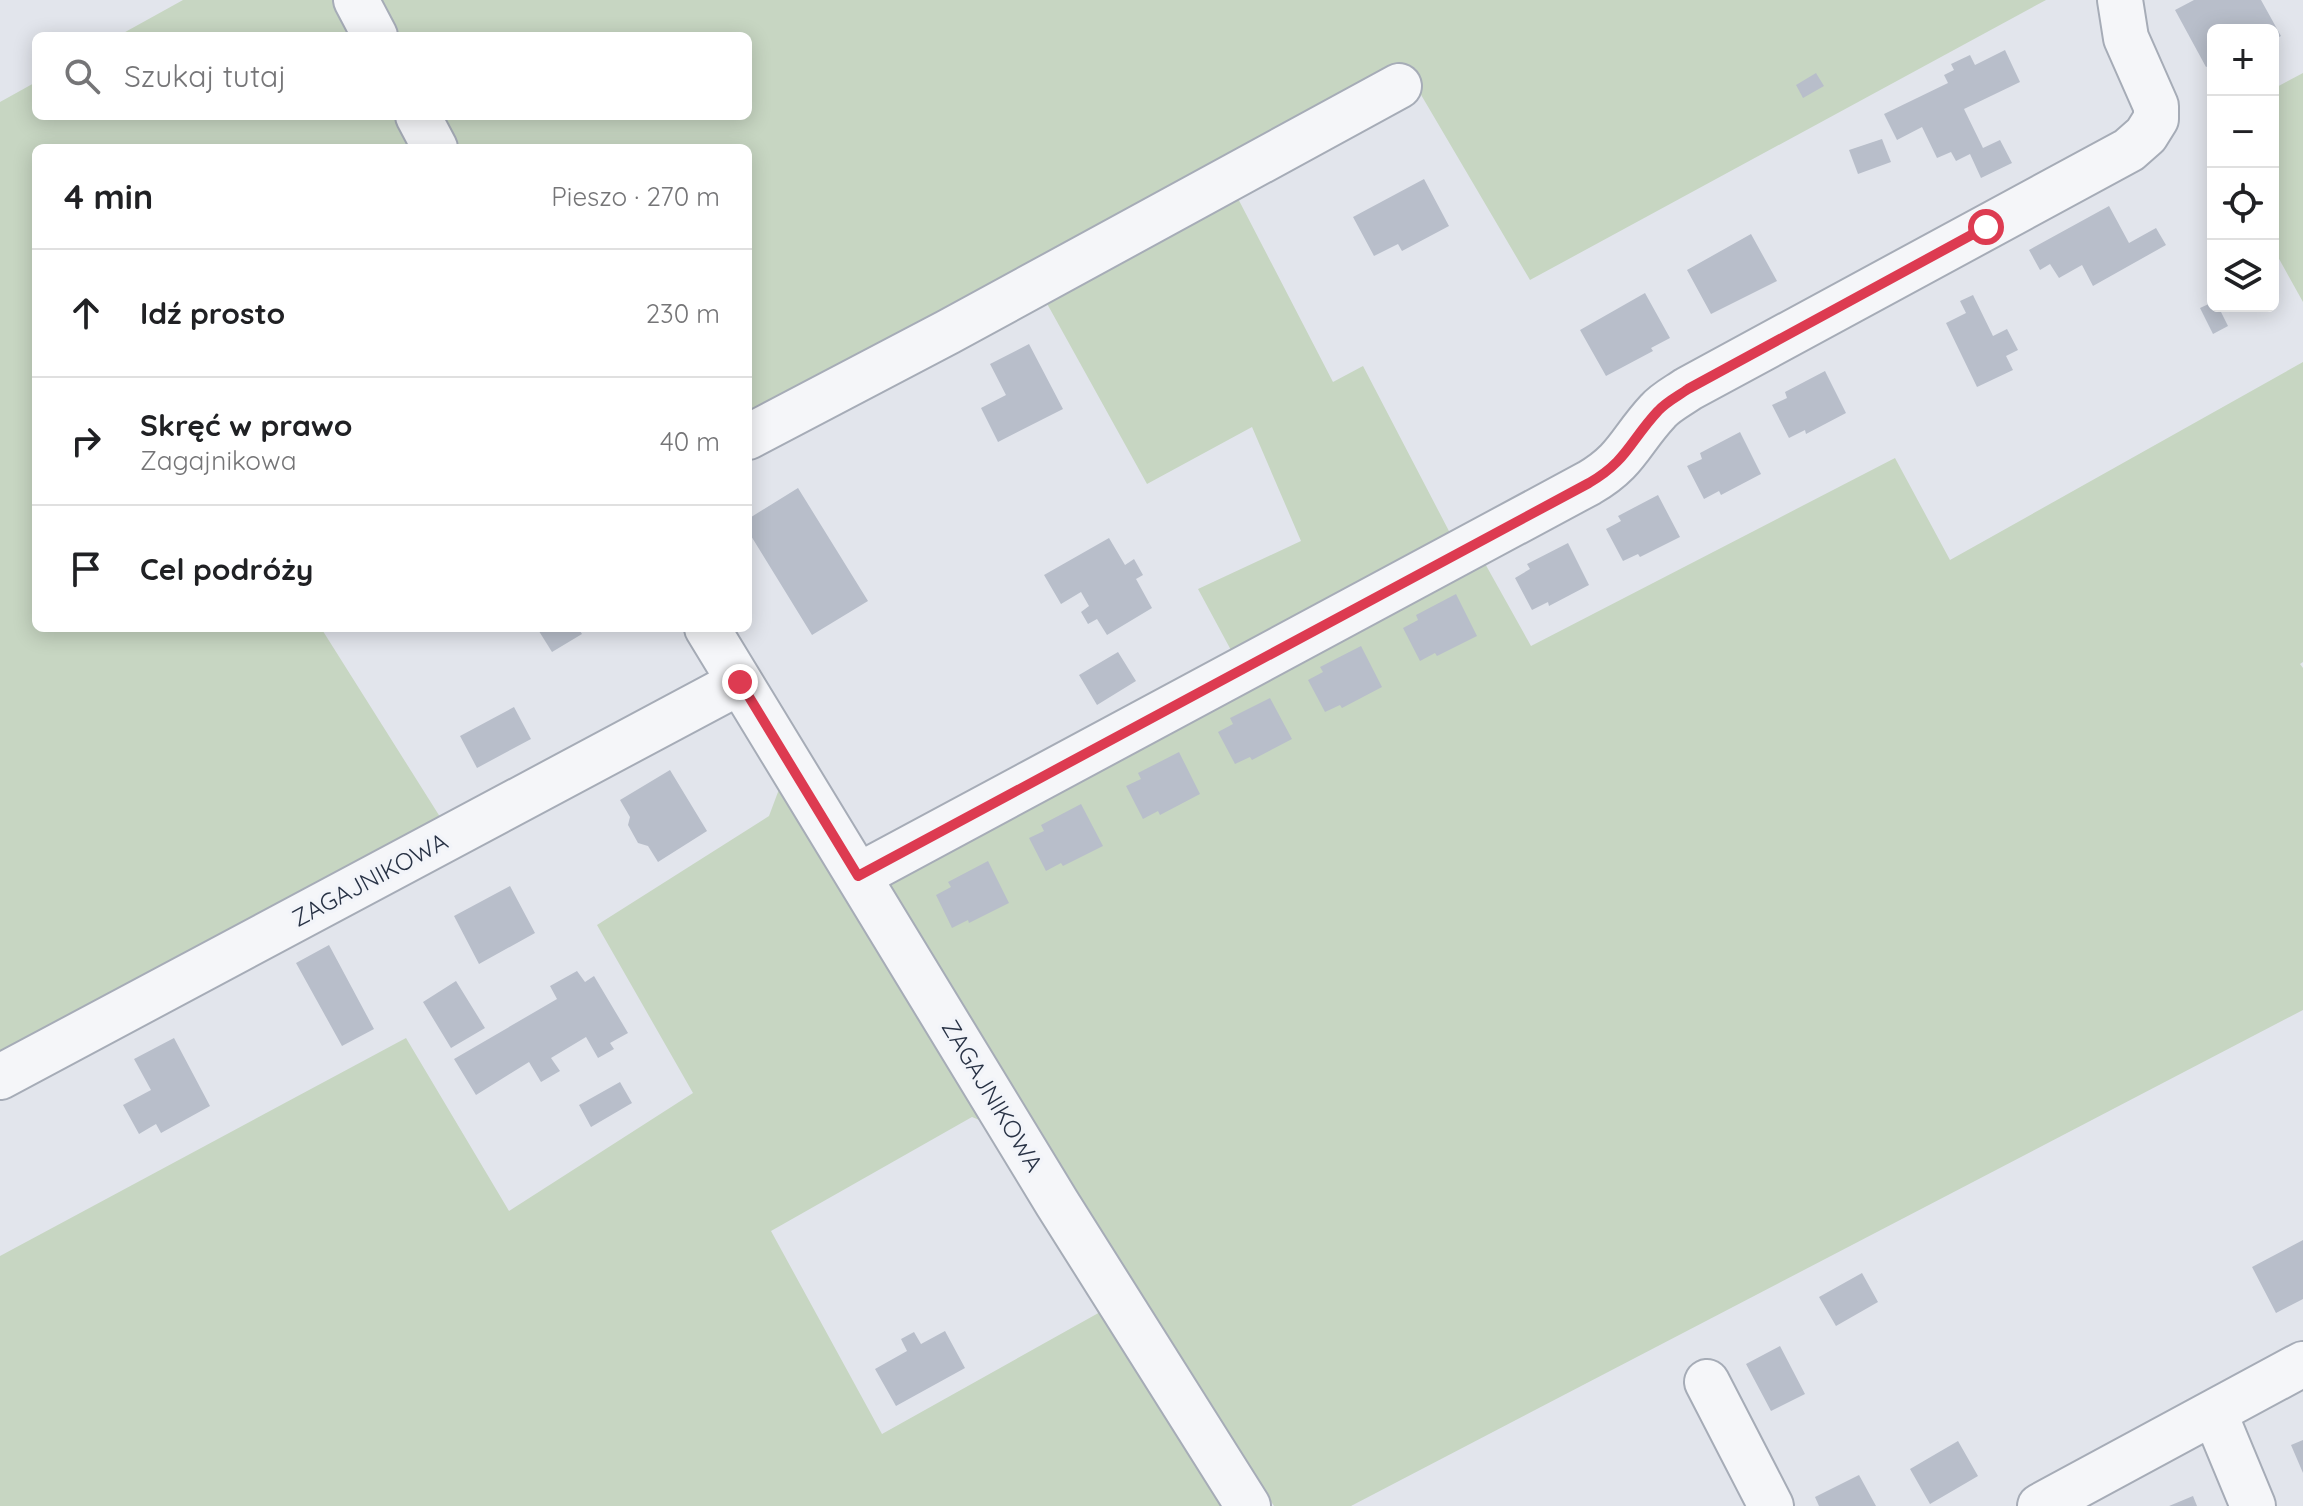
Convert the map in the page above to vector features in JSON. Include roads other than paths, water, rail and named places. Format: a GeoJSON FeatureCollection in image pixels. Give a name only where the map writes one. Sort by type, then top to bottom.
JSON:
{"type":"FeatureCollection","features":[{"type":"Feature","properties":{"kind":"street"},"geometry":{"type":"LineString","coordinates":[[356,0],[373,32]]}},
{"type":"Feature","properties":{"kind":"street"},"geometry":{"type":"LineString","coordinates":[[858,876],[1589,483],[1624,457],[1660,408],[1688,389],[2129,150],[2156,119],[2156,106],[2126,38],[2120,0]]}},
{"type":"Feature","properties":{"kind":"street"},"geometry":{"type":"LineString","coordinates":[[752,435],[948,332],[1399,86]]}},
{"type":"Feature","properties":{"kind":"street"},"geometry":{"type":"LineString","coordinates":[[420,120],[433,144]]}},
{"type":"Feature","properties":{"kind":"street","name":"ZAGAJNIKOWA"},"geometry":{"type":"LineString","coordinates":[[709,632],[1057,1203],[1248,1506]]}},
{"type":"Feature","properties":{"kind":"street","name":"ZAGAJNIKOWA"},"geometry":{"type":"LineString","coordinates":[[0,1077],[740,682]]}},
{"type":"Feature","properties":{"kind":"street"},"geometry":{"type":"LineString","coordinates":[[2040,1506],[2303,1364]]}},
{"type":"Feature","properties":{"kind":"street"},"geometry":{"type":"LineString","coordinates":[[1707,1382],[1771,1506]]}},
{"type":"Feature","properties":{"kind":"street"},"geometry":{"type":"LineString","coordinates":[[2214,1412],[2253,1506]]}}]}
